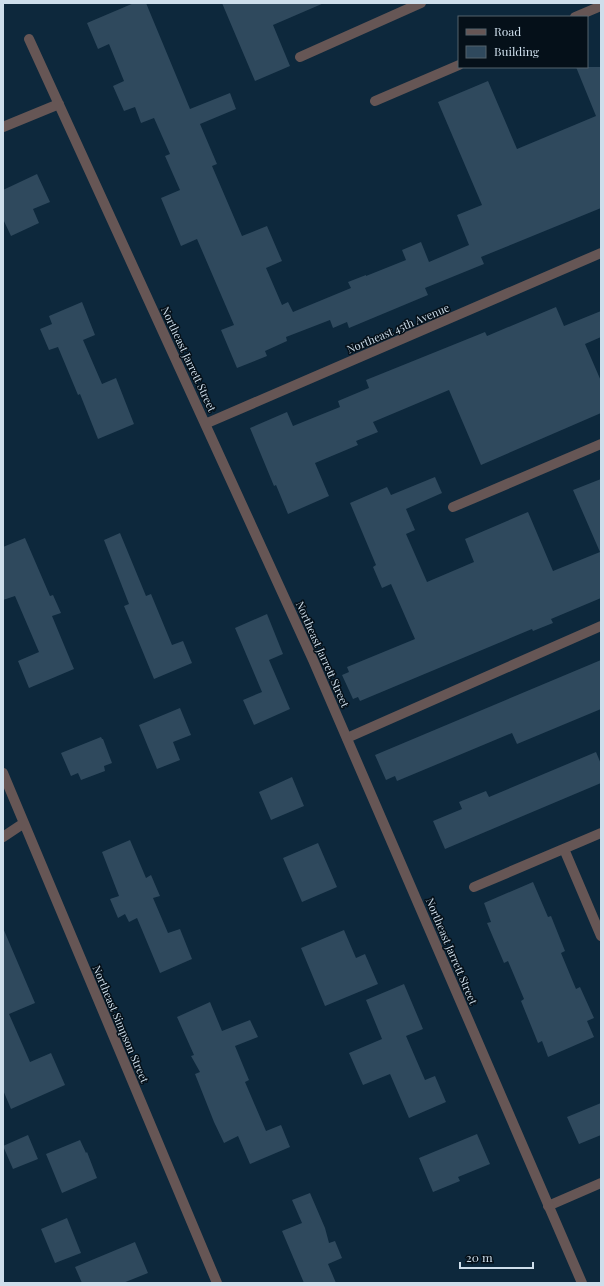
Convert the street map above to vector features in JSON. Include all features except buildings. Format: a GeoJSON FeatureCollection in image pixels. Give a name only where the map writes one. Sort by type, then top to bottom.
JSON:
{"type":"FeatureCollection","features":[{"type":"Feature","properties":{"kind":"street"},"geometry":{"type":"LineString","coordinates":[[300,57],[421,3]]}},
{"type":"Feature","properties":{"kind":"street"},"geometry":{"type":"LineString","coordinates":[[577,16],[601,6]]}},
{"type":"Feature","properties":{"kind":"street","name":"Northeast Jarrett Street"},"geometry":{"type":"LineString","coordinates":[[29,39],[313,660],[582,1283]]}},
{"type":"Feature","properties":{"kind":"street"},"geometry":{"type":"LineString","coordinates":[[375,101],[458,65]]}},
{"type":"Feature","properties":{"kind":"street"},"geometry":{"type":"LineString","coordinates":[[3,127],[59,104]]}},
{"type":"Feature","properties":{"kind":"street","name":"Northeast 45th Avenue"},"geometry":{"type":"LineString","coordinates":[[205,424],[601,253]]}},
{"type":"Feature","properties":{"kind":"street"},"geometry":{"type":"LineString","coordinates":[[453,506],[601,444]]}},
{"type":"Feature","properties":{"kind":"street"},"geometry":{"type":"LineString","coordinates":[[347,738],[601,626]]}},
{"type":"Feature","properties":{"kind":"street","name":"Northeast Simpson Street"},"geometry":{"type":"LineString","coordinates":[[3,773],[218,1283]]}},
{"type":"Feature","properties":{"kind":"street"},"geometry":{"type":"LineString","coordinates":[[3,837],[24,823]]}},
{"type":"Feature","properties":{"kind":"street"},"geometry":{"type":"LineString","coordinates":[[474,887],[601,833]]}},
{"type":"Feature","properties":{"kind":"street"},"geometry":{"type":"LineString","coordinates":[[564,849],[601,936]]}},
{"type":"Feature","properties":{"kind":"street"},"geometry":{"type":"LineString","coordinates":[[548,1206],[601,1183]]}}]}
